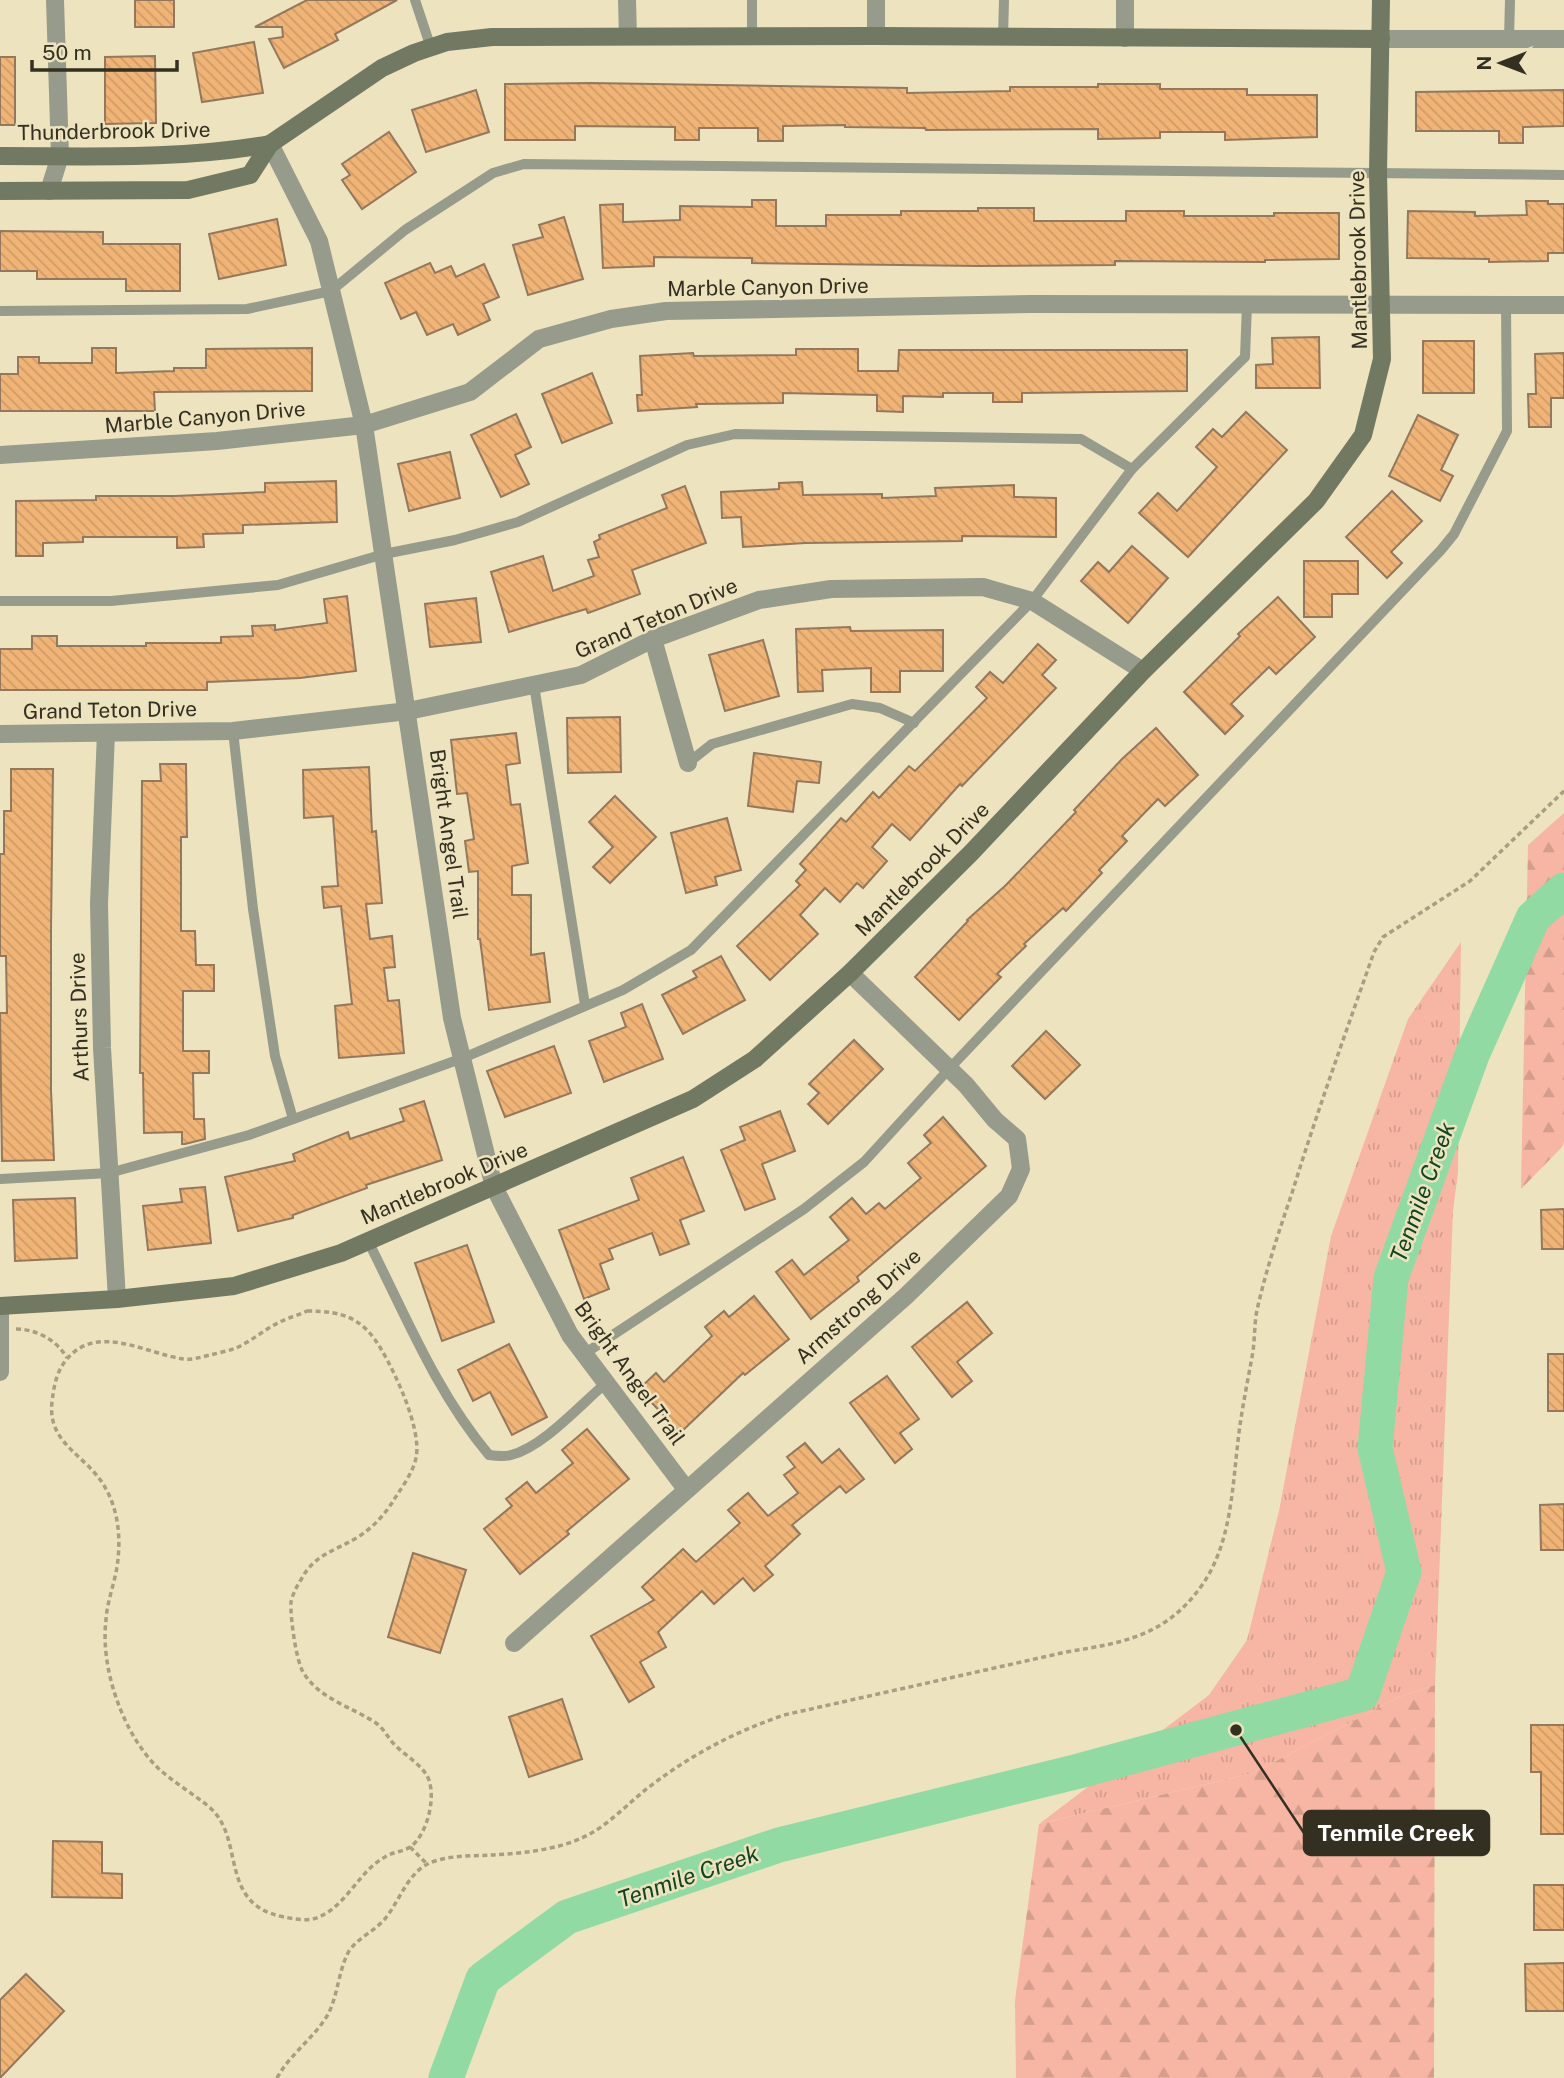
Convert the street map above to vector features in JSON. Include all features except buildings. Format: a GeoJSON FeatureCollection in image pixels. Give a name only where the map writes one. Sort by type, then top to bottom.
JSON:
{"type":"FeatureCollection","features":[{"type":"Feature","properties":{"kind":"street"},"geometry":{"type":"LineString","coordinates":[[49,191],[60,156],[55,0]]}},
{"type":"Feature","properties":{"kind":"street"},"geometry":{"type":"LineString","coordinates":[[626,0],[628,36]]}},
{"type":"Feature","properties":{"kind":"street"},"geometry":{"type":"LineString","coordinates":[[876,0],[876,36]]}},
{"type":"Feature","properties":{"kind":"street"},"geometry":{"type":"LineString","coordinates":[[1125,0],[1125,38]]}},
{"type":"Feature","properties":{"kind":"street","name":"Mantlebrook Drive"},"geometry":{"type":"LineString","coordinates":[[0,1306],[117,1299],[234,1286],[341,1253],[693,1099],[755,1059],[850,973],[971,853],[1143,671],[1316,501],[1363,435],[1382,359],[1378,173],[1381,0]]}},
{"type":"Feature","properties":{"kind":"street","name":"Thunderbrook Drive"},"geometry":{"type":"LineString","coordinates":[[0,191],[188,190],[250,176],[270,145],[382,68],[447,42],[492,37],[1564,40]]}},
{"type":"Feature","properties":{"kind":"street","name":"Thunderbrook Drive"},"geometry":{"type":"LineString","coordinates":[[0,156],[179,156],[270,145]]}},
{"type":"Feature","properties":{"kind":"street","name":"Bright Angel Trail"},"geometry":{"type":"LineString","coordinates":[[270,145],[319,242],[364,425],[452,1017],[494,1187],[570,1335],[686,1489]]}},
{"type":"Feature","properties":{"kind":"street","name":"Marble Canyon Drive"},"geometry":{"type":"LineString","coordinates":[[0,455],[217,441],[364,425],[470,392],[539,339],[611,319],[667,311],[1032,304],[1564,305]]}},
{"type":"Feature","properties":{"kind":"street","name":"Grand Teton Drive"},"geometry":{"type":"LineString","coordinates":[[0,734],[233,731],[408,710],[582,675],[653,639],[759,600],[831,589],[983,587],[1032,601],[1143,671]]}},
{"type":"Feature","properties":{"kind":"street"},"geometry":{"type":"LineString","coordinates":[[653,639],[688,763]]}},
{"type":"Feature","properties":{"kind":"street","name":"Arthurs Drive"},"geometry":{"type":"LineString","coordinates":[[106,733],[99,904],[102,1048],[117,1299]]}},
{"type":"Feature","properties":{"kind":"street","name":"Armstrong Drive"},"geometry":{"type":"LineString","coordinates":[[514,1643],[906,1296],[1009,1196],[1021,1169],[1017,1139],[995,1121],[949,1069],[850,973]]}},
{"type":"Feature","properties":{"kind":"street"},"geometry":{"type":"LineString","coordinates":[[0,1306],[0,1372]]}},
{"type":"Feature","properties":{"kind":"lane"},"geometry":{"type":"LineString","coordinates":[[415,0],[431,47]]}},
{"type":"Feature","properties":{"kind":"lane"},"geometry":{"type":"LineString","coordinates":[[752,0],[752,36]]}},
{"type":"Feature","properties":{"kind":"lane"},"geometry":{"type":"LineString","coordinates":[[1003,37],[1004,0]]}},
{"type":"Feature","properties":{"kind":"lane"},"geometry":{"type":"LineString","coordinates":[[1509,39],[1510,0]]}},
{"type":"Feature","properties":{"kind":"lane"},"geometry":{"type":"LineString","coordinates":[[0,311],[247,309],[331,291],[405,230],[494,173],[524,164],[1564,175]]}},
{"type":"Feature","properties":{"kind":"lane"},"geometry":{"type":"LineString","coordinates":[[0,1178],[109,1173],[249,1135],[463,1058],[623,990],[691,950],[1032,601],[1132,468],[1245,357],[1247,304]]}},
{"type":"Feature","properties":{"kind":"lane"},"geometry":{"type":"LineString","coordinates":[[584,1354],[804,1209],[864,1161],[1454,534],[1507,431],[1506,304]]}},
{"type":"Feature","properties":{"kind":"lane"},"geometry":{"type":"LineString","coordinates":[[0,601],[111,601],[278,585],[384,554],[455,540],[518,522],[687,445],[735,434],[1081,439],[1132,468]]}},
{"type":"Feature","properties":{"kind":"lane"},"geometry":{"type":"LineString","coordinates":[[534,684],[585,1005]]}},
{"type":"Feature","properties":{"kind":"lane"},"geometry":{"type":"LineString","coordinates":[[688,763],[712,744],[852,704],[880,708],[914,723]]}},
{"type":"Feature","properties":{"kind":"lane"},"geometry":{"type":"LineString","coordinates":[[233,731],[253,909],[275,1056],[293,1119]]}},
{"type":"Feature","properties":{"kind":"lane"},"geometry":{"type":"LineString","coordinates":[[368,1241],[430,1367],[467,1429],[489,1455],[508,1457],[521,1452],[564,1423],[606,1383]]}},
{"type":"Feature","properties":{"kind":"path"},"geometry":{"type":"LineString","coordinates":[[277,2078],[293,2054],[328,2015],[348,1953],[360,1938],[382,1923],[407,1884],[427,1864],[459,1856],[536,1850],[570,1843],[595,1831],[684,1761],[749,1727],[784,1715],[1066,1652],[1112,1645],[1162,1626],[1180,1611],[1201,1587],[1227,1529],[1256,1312],[1312,1130],[1374,951],[1383,937],[1470,881],[1564,791]]}},
{"type":"Feature","properties":{"kind":"path"},"geometry":{"type":"LineString","coordinates":[[307,1311],[325,1311],[350,1316],[371,1331],[393,1368],[408,1403],[417,1457],[388,1510],[372,1526],[358,1537],[315,1559],[292,1597],[291,1612],[303,1671],[323,1694],[380,1726],[393,1743],[428,1776],[431,1788],[428,1820],[420,1837],[410,1847],[383,1857],[342,1901],[320,1917],[292,1918],[274,1915],[258,1908],[247,1897],[239,1882],[216,1812],[156,1766],[129,1728],[116,1698],[107,1655],[105,1621],[119,1549],[115,1514],[106,1488],[61,1439],[51,1423],[54,1381],[67,1358],[82,1347],[107,1341],[124,1342],[189,1360],[238,1347],[284,1320],[307,1311]]}},
{"type":"Feature","properties":{"kind":"path"},"geometry":{"type":"LineString","coordinates":[[0,1329],[32,1329],[57,1345],[67,1358]]}},
{"type":"Feature","properties":{"kind":"path"},"geometry":{"type":"LineString","coordinates":[[410,1847],[427,1864]]}},
{"type":"Feature","properties":{"kind":"green space"},"geometry":{"type":"Polygon","coordinates":[[[1564,813],[1564,1142],[1521,1189],[1528,845],[1564,813]]]}},
{"type":"Feature","properties":{"kind":"green space"},"geometry":{"type":"Polygon","coordinates":[[[1461,942],[1458,1172],[1453,1211],[1435,1685],[1399,1697],[1253,1773],[1039,1824],[1209,1695],[1247,1640],[1279,1511],[1331,1236],[1408,1019],[1461,942]]]}},
{"type":"Feature","properties":{"kind":"green space"},"geometry":{"type":"Polygon","coordinates":[[[1435,1685],[1434,2078],[1016,2078],[1015,2000],[1039,1824],[1253,1773],[1399,1697],[1435,1685]]]}},
{"type":"Feature","properties":{"kind":"waterway","name":"Tenmile Creek"},"geometry":{"type":"LineString","coordinates":[[446,2078],[483,1979],[567,1917],[779,1845],[1079,1771],[1362,1694],[1404,1572],[1375,1448],[1391,1278],[1472,1055],[1533,918],[1564,890]]}},
{"type":"Feature","properties":{"kind":"place","name":"Tenmile Creek"},"geometry":{"type":"Point","coordinates":[1236,1730]}}]}
